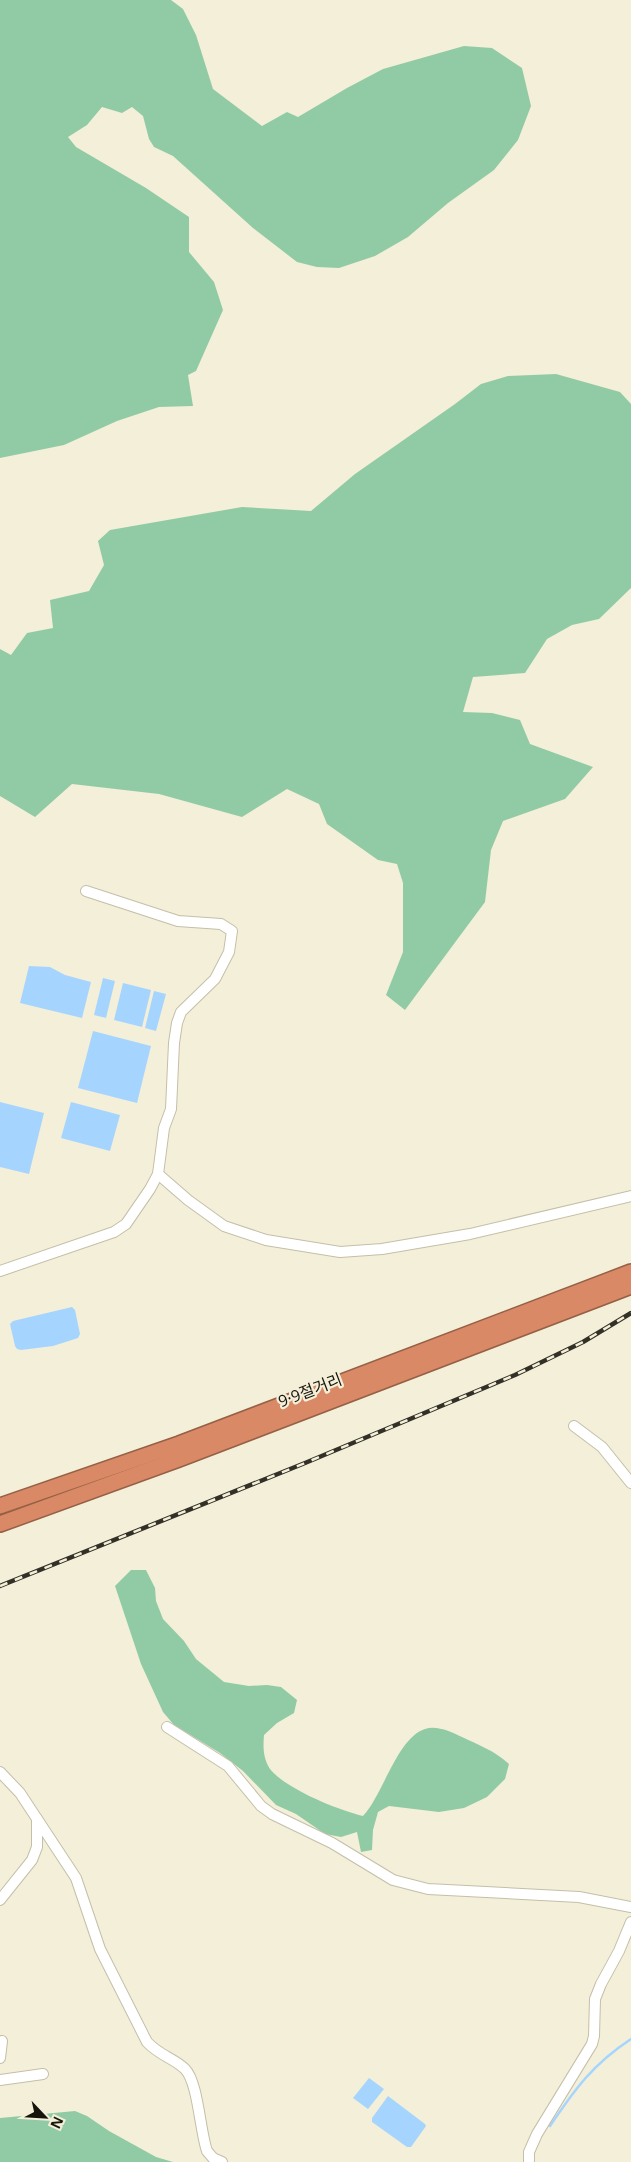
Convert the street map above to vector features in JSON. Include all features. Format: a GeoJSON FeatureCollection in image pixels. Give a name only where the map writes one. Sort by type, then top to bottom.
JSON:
{"type":"FeatureCollection","features":[{"type":"Feature","properties":{"kind":"highway","name":"9·9절거리"},"geometry":{"type":"LineString","coordinates":[[0,1506],[188,1441],[631,1272]]}},
{"type":"Feature","properties":{"kind":"highway","name":"9·9절거리"},"geometry":{"type":"LineString","coordinates":[[0,1524],[179,1459],[631,1286]]}},
{"type":"Feature","properties":{"kind":"street"},"geometry":{"type":"LineString","coordinates":[[0,1271],[114,1232],[126,1224],[158,1174],[164,1128],[171,1109],[174,1043],[181,1012],[215,979],[229,952],[232,931],[221,924],[178,921],[86,891]]}},
{"type":"Feature","properties":{"kind":"street"},"geometry":{"type":"LineString","coordinates":[[158,1174],[188,1200],[224,1226],[266,1240],[340,1252],[382,1249],[470,1234],[631,1196]]}},
{"type":"Feature","properties":{"kind":"street"},"geometry":{"type":"LineString","coordinates":[[574,1426],[602,1447],[631,1483]]}},
{"type":"Feature","properties":{"kind":"street"},"geometry":{"type":"LineString","coordinates":[[167,1727],[228,1766],[261,1806],[272,1814],[332,1843],[393,1880],[428,1889],[578,1897],[631,1907]]}},
{"type":"Feature","properties":{"kind":"street"},"geometry":{"type":"LineString","coordinates":[[0,1772],[20,1793],[76,1878],[100,1950],[141,2032],[156,2052],[180,2065],[190,2075],[207,2152],[213,2158],[222,2162]]}},
{"type":"Feature","properties":{"kind":"street"},"geometry":{"type":"LineString","coordinates":[[0,1900],[32,1860],[37,1847],[37,1819]]}},
{"type":"Feature","properties":{"kind":"street"},"geometry":{"type":"LineString","coordinates":[[520,2162],[529,2157],[537,2134],[592,2044],[595,1999],[631,1922]]}},
{"type":"Feature","properties":{"kind":"street"},"geometry":{"type":"LineString","coordinates":[[0,2058],[2,2041]]}},
{"type":"Feature","properties":{"kind":"street"},"geometry":{"type":"LineString","coordinates":[[0,2080],[42,2074]]}},
{"type":"Feature","properties":{"kind":"green space"},"geometry":{"type":"Polygon","coordinates":[[[0,0],[171,0],[183,9],[196,35],[213,89],[262,126],[287,112],[298,117],[383,69],[464,46],[492,48],[522,68],[531,106],[518,140],[494,170],[448,203],[408,237],[375,256],[339,268],[317,267],[297,262],[253,228],[173,156],[154,147],[149,139],[143,116],[132,107],[122,113],[102,107],[87,125],[68,137],[76,147],[146,188],[189,217],[189,252],[214,282],[223,310],[196,371],[188,375],[193,406],[159,407],[117,421],[64,445],[0,458],[0,0]]]}},
{"type":"Feature","properties":{"kind":"green space"},"geometry":{"type":"Polygon","coordinates":[[[556,374],[620,392],[631,404],[631,588],[599,619],[572,625],[547,639],[525,673],[473,677],[463,712],[492,713],[520,720],[530,744],[593,767],[565,799],[503,821],[491,850],[485,902],[405,1010],[386,995],[403,952],[403,883],[397,864],[378,860],[327,824],[319,804],[287,789],[242,817],[159,794],[72,784],[35,817],[0,796],[0,649],[11,655],[27,633],[53,628],[50,600],[89,591],[104,565],[98,541],[110,530],[242,507],[311,511],[355,474],[481,384],[508,376],[556,374]]]}},
{"type":"Feature","properties":{"kind":"green space"},"geometry":{"type":"Polygon","coordinates":[[[131,1570],[146,1570],[155,1588],[156,1601],[163,1619],[184,1641],[196,1659],[224,1682],[249,1686],[267,1685],[281,1687],[297,1700],[294,1713],[277,1723],[264,1735],[264,1748],[266,1761],[270,1769],[278,1777],[300,1791],[327,1804],[363,1816],[406,1743],[415,1734],[430,1728],[449,1731],[498,1755],[509,1764],[505,1779],[487,1797],[464,1808],[439,1812],[389,1806],[378,1812],[373,1830],[372,1850],[361,1852],[357,1832],[341,1837],[325,1834],[296,1814],[276,1805],[243,1771],[220,1753],[174,1725],[163,1712],[141,1664],[115,1586],[131,1570]]]}},
{"type":"Feature","properties":{"kind":"green space"},"geometry":{"type":"Polygon","coordinates":[[[75,2111],[87,2116],[109,2131],[156,2157],[173,2162],[0,2162],[0,2118],[75,2111]]]}},
{"type":"Feature","properties":{"kind":"water"},"geometry":{"type":"Polygon","coordinates":[[[29,966],[50,967],[65,975],[91,982],[82,1018],[20,1003],[29,966]]]}},
{"type":"Feature","properties":{"kind":"water"},"geometry":{"type":"Polygon","coordinates":[[[103,978],[115,981],[106,1018],[94,1015],[103,978]]]}},
{"type":"Feature","properties":{"kind":"water"},"geometry":{"type":"Polygon","coordinates":[[[123,983],[151,990],[142,1027],[114,1020],[123,983]]]}},
{"type":"Feature","properties":{"kind":"water"},"geometry":{"type":"Polygon","coordinates":[[[154,991],[166,994],[156,1031],[145,1028],[154,991]]]}},
{"type":"Feature","properties":{"kind":"water"},"geometry":{"type":"Polygon","coordinates":[[[93,1031],[151,1046],[137,1103],[78,1088],[93,1031]]]}},
{"type":"Feature","properties":{"kind":"water"},"geometry":{"type":"Polygon","coordinates":[[[0,1102],[44,1113],[29,1174],[0,1167],[0,1102]]]}},
{"type":"Feature","properties":{"kind":"water"},"geometry":{"type":"Polygon","coordinates":[[[71,1102],[120,1115],[110,1151],[61,1138],[71,1102]]]}},
{"type":"Feature","properties":{"kind":"water"},"geometry":{"type":"Polygon","coordinates":[[[72,1307],[75,1310],[80,1334],[78,1338],[53,1346],[17,1349],[10,1324],[13,1321],[72,1307]]]}},
{"type":"Feature","properties":{"kind":"water"},"geometry":{"type":"Polygon","coordinates":[[[369,2078],[384,2089],[368,2109],[353,2098],[369,2078]]]}},
{"type":"Feature","properties":{"kind":"water"},"geometry":{"type":"Polygon","coordinates":[[[388,2096],[426,2126],[411,2147],[407,2147],[372,2122],[372,2118],[388,2096]]]}},
{"type":"Feature","properties":{"kind":"waterway"},"geometry":{"type":"LineString","coordinates":[[550,2126],[568,2100],[595,2068],[631,2039]]}},
{"type":"Feature","properties":{"kind":"railway"},"geometry":{"type":"LineString","coordinates":[[0,1586],[305,1463],[515,1375],[583,1342],[631,1313]]}}]}
